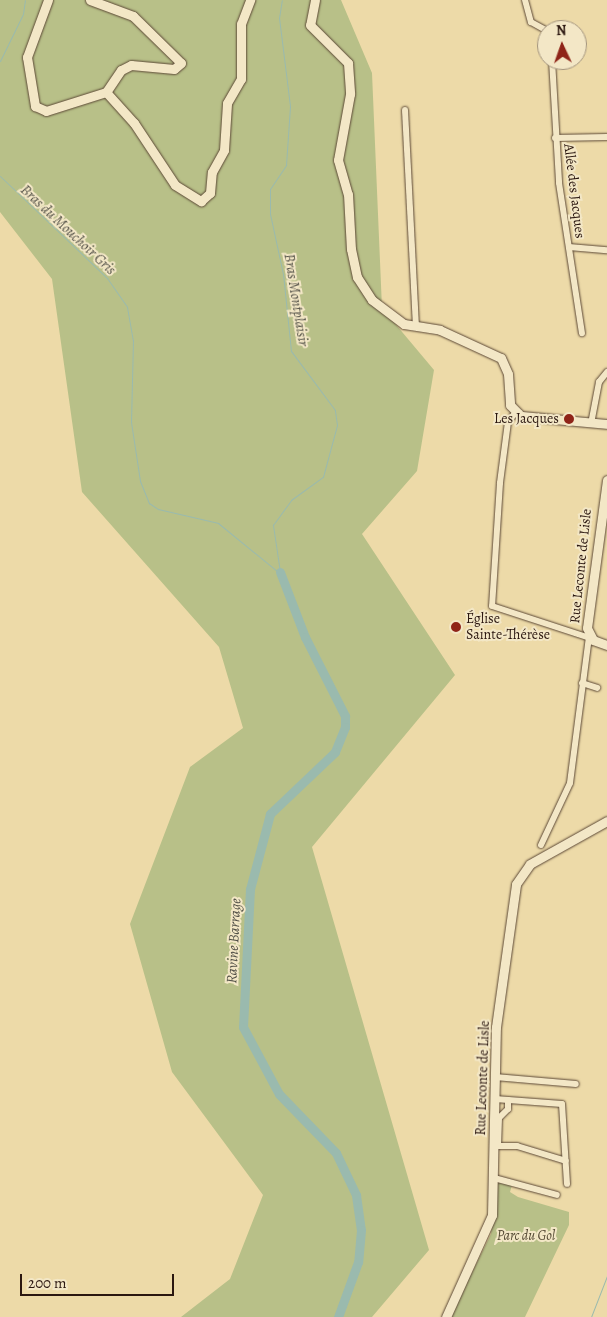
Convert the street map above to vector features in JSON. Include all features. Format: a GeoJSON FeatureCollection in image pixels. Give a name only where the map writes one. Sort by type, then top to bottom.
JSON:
{"type":"FeatureCollection","features":[{"type":"Feature","properties":{"kind":"main road"},"geometry":{"type":"LineString","coordinates":[[48,0],[27,57],[34,106],[46,111],[106,92],[121,70],[131,64],[174,69],[181,62],[133,16],[90,0]]}},
{"type":"Feature","properties":{"kind":"main road"},"geometry":{"type":"LineString","coordinates":[[106,92],[134,123],[175,185],[197,200],[207,198],[212,172],[224,150],[227,103],[241,79],[240,24],[250,0]]}},
{"type":"Feature","properties":{"kind":"main road"},"geometry":{"type":"LineString","coordinates":[[315,0],[310,25],[348,63],[350,94],[337,153],[348,194],[351,250],[358,277],[381,310],[416,327],[450,333],[501,358],[516,412],[545,421],[607,424]]}},
{"type":"Feature","properties":{"kind":"main road","name":"Rue Leconte de Lisle"},"geometry":{"type":"LineString","coordinates":[[607,480],[588,611],[590,637],[607,645]]}},
{"type":"Feature","properties":{"kind":"main road","name":"Rue Leconte de Lisle"},"geometry":{"type":"LineString","coordinates":[[446,1317],[489,1229],[494,1178],[496,1027],[518,877],[551,850],[607,821]]}},
{"type":"Feature","properties":{"kind":"street"},"geometry":{"type":"LineString","coordinates":[[525,0],[530,22],[537,26]]}},
{"type":"Feature","properties":{"kind":"street","name":"Allée des Jacques"},"geometry":{"type":"LineString","coordinates":[[552,70],[555,138],[582,333]]}},
{"type":"Feature","properties":{"kind":"street"},"geometry":{"type":"LineString","coordinates":[[405,110],[416,327]]}},
{"type":"Feature","properties":{"kind":"street","name":"Allée des Jacques"},"geometry":{"type":"LineString","coordinates":[[555,138],[607,137]]}},
{"type":"Feature","properties":{"kind":"street","name":"Allée des Jacques"},"geometry":{"type":"LineString","coordinates":[[569,247],[607,250]]}},
{"type":"Feature","properties":{"kind":"street"},"geometry":{"type":"LineString","coordinates":[[591,424],[599,382],[607,372]]}},
{"type":"Feature","properties":{"kind":"street"},"geometry":{"type":"LineString","coordinates":[[516,412],[508,422],[500,483],[492,606],[590,637],[583,666],[570,783],[541,845]]}},
{"type":"Feature","properties":{"kind":"street"},"geometry":{"type":"LineString","coordinates":[[582,683],[597,688]]}},
{"type":"Feature","properties":{"kind":"street"},"geometry":{"type":"LineString","coordinates":[[496,1077],[576,1084]]}},
{"type":"Feature","properties":{"kind":"street"},"geometry":{"type":"LineString","coordinates":[[495,1099],[562,1104],[567,1184]]}},
{"type":"Feature","properties":{"kind":"street"},"geometry":{"type":"LineString","coordinates":[[508,1100],[508,1109],[499,1118],[498,1146],[516,1146],[566,1160]]}},
{"type":"Feature","properties":{"kind":"street"},"geometry":{"type":"LineString","coordinates":[[494,1178],[556,1195]]}},
{"type":"Feature","properties":{"kind":"green space"},"geometry":{"type":"Polygon","coordinates":[[[0,0],[341,0],[372,73],[382,308],[434,370],[417,471],[362,534],[455,675],[312,847],[429,1250],[372,1317],[181,1317],[230,1279],[263,1195],[172,1072],[130,924],[190,767],[243,728],[219,647],[82,492],[52,279],[0,212],[0,0]]]}},
{"type":"Feature","properties":{"kind":"green space","name":"Parc du Gol"},"geometry":{"type":"Polygon","coordinates":[[[496,1182],[512,1185],[510,1192],[518,1197],[569,1212],[569,1225],[525,1317],[450,1317],[491,1234],[496,1182]]]}},
{"type":"Feature","properties":{"kind":"waterway","name":"Bras du Mouchoir Gris"},"geometry":{"type":"LineString","coordinates":[[0,61],[23,14],[25,0]]}},
{"type":"Feature","properties":{"kind":"waterway","name":"Bras Montplaisir"},"geometry":{"type":"LineString","coordinates":[[280,572],[273,525],[291,500],[323,477],[337,425],[335,410],[291,351],[283,274],[270,214],[270,189],[286,165],[290,106],[279,18],[282,0]]}},
{"type":"Feature","properties":{"kind":"waterway","name":"Bras du Mouchoir Gris"},"geometry":{"type":"LineString","coordinates":[[0,176],[107,278],[127,307],[133,340],[131,422],[140,481],[149,503],[158,509],[218,523],[278,572]]}},
{"type":"Feature","properties":{"kind":"waterway","name":"Ravine Barrage"},"geometry":{"type":"LineString","coordinates":[[280,572],[305,637],[345,716],[345,727],[335,752],[270,814],[250,889],[243,1027],[279,1094],[336,1153],[356,1195],[361,1230],[358,1262],[338,1317]]}},
{"type":"Feature","properties":{"kind":"waterway"},"geometry":{"type":"LineString","coordinates":[[591,1317],[607,1276]]}},
{"type":"Feature","properties":{"kind":"place","name":"Les Jacques"},"geometry":{"type":"Point","coordinates":[569,419]}},
{"type":"Feature","properties":{"kind":"place","name":"Église Sainte-Thérèse"},"geometry":{"type":"Point","coordinates":[456,627]}}]}
